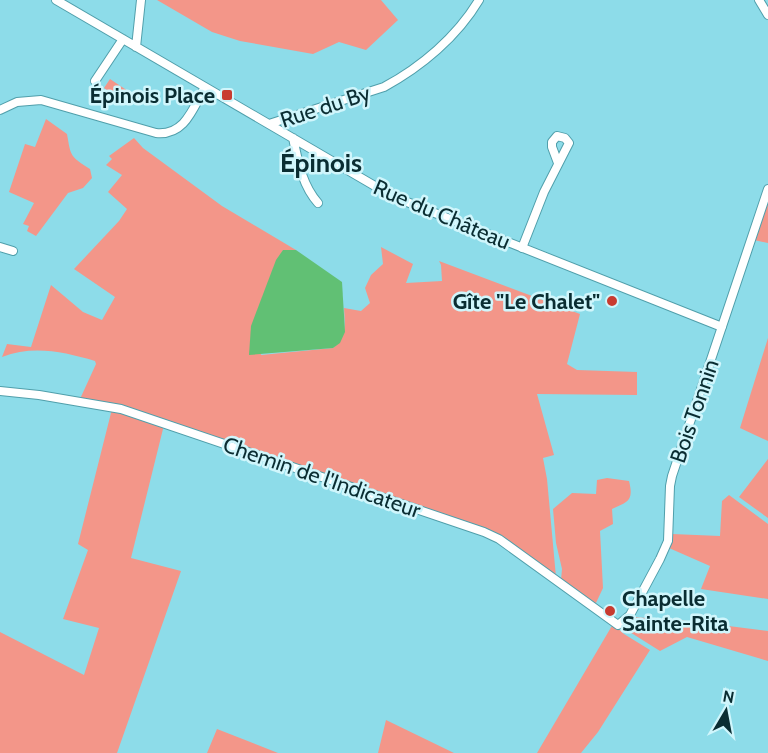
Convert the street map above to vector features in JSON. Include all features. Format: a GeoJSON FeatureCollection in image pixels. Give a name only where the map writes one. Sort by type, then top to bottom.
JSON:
{"type":"FeatureCollection","features":[{"type":"Feature","properties":{"kind":"street","name":"Rue du By"},"geometry":{"type":"LineString","coordinates":[[56,0],[269,124],[384,87],[399,79],[443,45],[479,0]]}},
{"type":"Feature","properties":{"kind":"street"},"geometry":{"type":"LineString","coordinates":[[136,47],[141,0]]}},
{"type":"Feature","properties":{"kind":"street"},"geometry":{"type":"LineString","coordinates":[[759,0],[768,15]]}},
{"type":"Feature","properties":{"kind":"street"},"geometry":{"type":"LineString","coordinates":[[95,81],[123,39]]}},
{"type":"Feature","properties":{"kind":"street"},"geometry":{"type":"LineString","coordinates":[[0,110],[16,102],[41,100],[156,133],[168,133],[184,124],[205,87]]}},
{"type":"Feature","properties":{"kind":"street","name":"Rue du Château"},"geometry":{"type":"LineString","coordinates":[[269,124],[392,196],[722,327]]}},
{"type":"Feature","properties":{"kind":"street"},"geometry":{"type":"LineString","coordinates":[[293,138],[308,190],[318,203]]}},
{"type":"Feature","properties":{"kind":"street","name":"Rue du Château"},"geometry":{"type":"LineString","coordinates":[[522,249],[544,192],[558,164]]}},
{"type":"Feature","properties":{"kind":"street","name":"Bois Tonnin"},"geometry":{"type":"LineString","coordinates":[[618,625],[630,615],[668,541],[672,476],[768,189]]}},
{"type":"Feature","properties":{"kind":"street"},"geometry":{"type":"LineString","coordinates":[[0,247],[13,250]]}},
{"type":"Feature","properties":{"kind":"street","name":"Chemin de l'Indicateur"},"geometry":{"type":"LineString","coordinates":[[0,392],[39,395],[121,409],[484,532],[499,539],[618,625]]}},
{"type":"Feature","properties":{"kind":"shaded area"},"geometry":{"type":"Polygon","coordinates":[[[157,0],[381,0],[398,20],[366,50],[339,42],[313,54],[240,41],[212,32],[157,0]]]}},
{"type":"Feature","properties":{"kind":"shaded area"},"geometry":{"type":"Polygon","coordinates":[[[110,79],[128,91],[121,100],[104,88],[110,79]]]}},
{"type":"Feature","properties":{"kind":"shaded area"},"geometry":{"type":"Polygon","coordinates":[[[46,119],[67,134],[72,155],[90,169],[92,178],[83,188],[68,193],[36,236],[27,231],[29,226],[23,224],[34,203],[9,192],[25,144],[35,147],[46,119]]]}},
{"type":"Feature","properties":{"kind":"shaded area"},"geometry":{"type":"Polygon","coordinates":[[[134,138],[143,148],[222,206],[296,250],[283,250],[261,355],[333,348],[338,344],[345,325],[344,308],[361,311],[370,303],[365,288],[371,275],[383,264],[381,247],[413,264],[406,283],[442,281],[439,261],[580,314],[567,364],[577,370],[637,372],[637,395],[537,394],[554,455],[543,458],[556,577],[498,535],[80,399],[96,364],[95,361],[48,351],[25,351],[2,357],[7,344],[31,347],[51,285],[83,312],[102,320],[115,297],[74,269],[119,221],[127,209],[108,192],[122,175],[106,165],[112,159],[109,156],[134,138]]]}},
{"type":"Feature","properties":{"kind":"shaded area"},"geometry":{"type":"Polygon","coordinates":[[[768,198],[768,243],[754,240],[768,198]]]}},
{"type":"Feature","properties":{"kind":"shaded area"},"geometry":{"type":"Polygon","coordinates":[[[283,250],[296,250],[342,282],[345,332],[340,343],[333,348],[249,355],[251,326],[276,260],[283,250]]]}},
{"type":"Feature","properties":{"kind":"shaded area"},"geometry":{"type":"Polygon","coordinates":[[[768,338],[768,441],[740,428],[768,338]]]}},
{"type":"Feature","properties":{"kind":"shaded area"},"geometry":{"type":"Polygon","coordinates":[[[112,409],[164,425],[131,558],[181,571],[117,753],[0,753],[0,632],[84,675],[99,628],[63,619],[88,550],[78,544],[112,409]]]}},
{"type":"Feature","properties":{"kind":"shaded area"},"geometry":{"type":"Polygon","coordinates":[[[768,459],[768,518],[739,497],[768,459]]]}},
{"type":"Feature","properties":{"kind":"shaded area"},"geometry":{"type":"Polygon","coordinates":[[[607,478],[629,481],[631,493],[626,502],[612,509],[613,524],[600,531],[603,588],[595,605],[561,580],[562,569],[556,543],[553,509],[572,493],[596,494],[597,480],[607,478]]]}},
{"type":"Feature","properties":{"kind":"shaded area"},"geometry":{"type":"Polygon","coordinates":[[[729,495],[768,524],[768,599],[701,589],[710,566],[669,548],[672,534],[720,536],[722,501],[729,495]]]}},
{"type":"Feature","properties":{"kind":"shaded area"},"geometry":{"type":"Polygon","coordinates":[[[632,617],[689,621],[768,631],[768,661],[687,637],[660,651],[625,629],[632,617]]]}},
{"type":"Feature","properties":{"kind":"shaded area"},"geometry":{"type":"Polygon","coordinates":[[[613,624],[624,634],[650,650],[598,732],[581,753],[537,753],[613,624]]]}},
{"type":"Feature","properties":{"kind":"shaded area"},"geometry":{"type":"Polygon","coordinates":[[[386,720],[454,753],[378,753],[386,720]]]}},
{"type":"Feature","properties":{"kind":"shaded area"},"geometry":{"type":"Polygon","coordinates":[[[217,729],[278,753],[207,753],[217,729]]]}},
{"type":"Feature","properties":{"kind":"place","name":"Épinois Place"},"geometry":{"type":"Point","coordinates":[227,95]}},
{"type":"Feature","properties":{"kind":"place","name":"Gîte \"Le Chalet\""},"geometry":{"type":"Point","coordinates":[612,301]}},
{"type":"Feature","properties":{"kind":"place","name":"Chapelle Sainte-Rita"},"geometry":{"type":"Point","coordinates":[610,611]}},
{"type":"Feature","properties":{"kind":"district","name":"Épinois"},"geometry":{"type":"Point","coordinates":[321,163]}}]}
